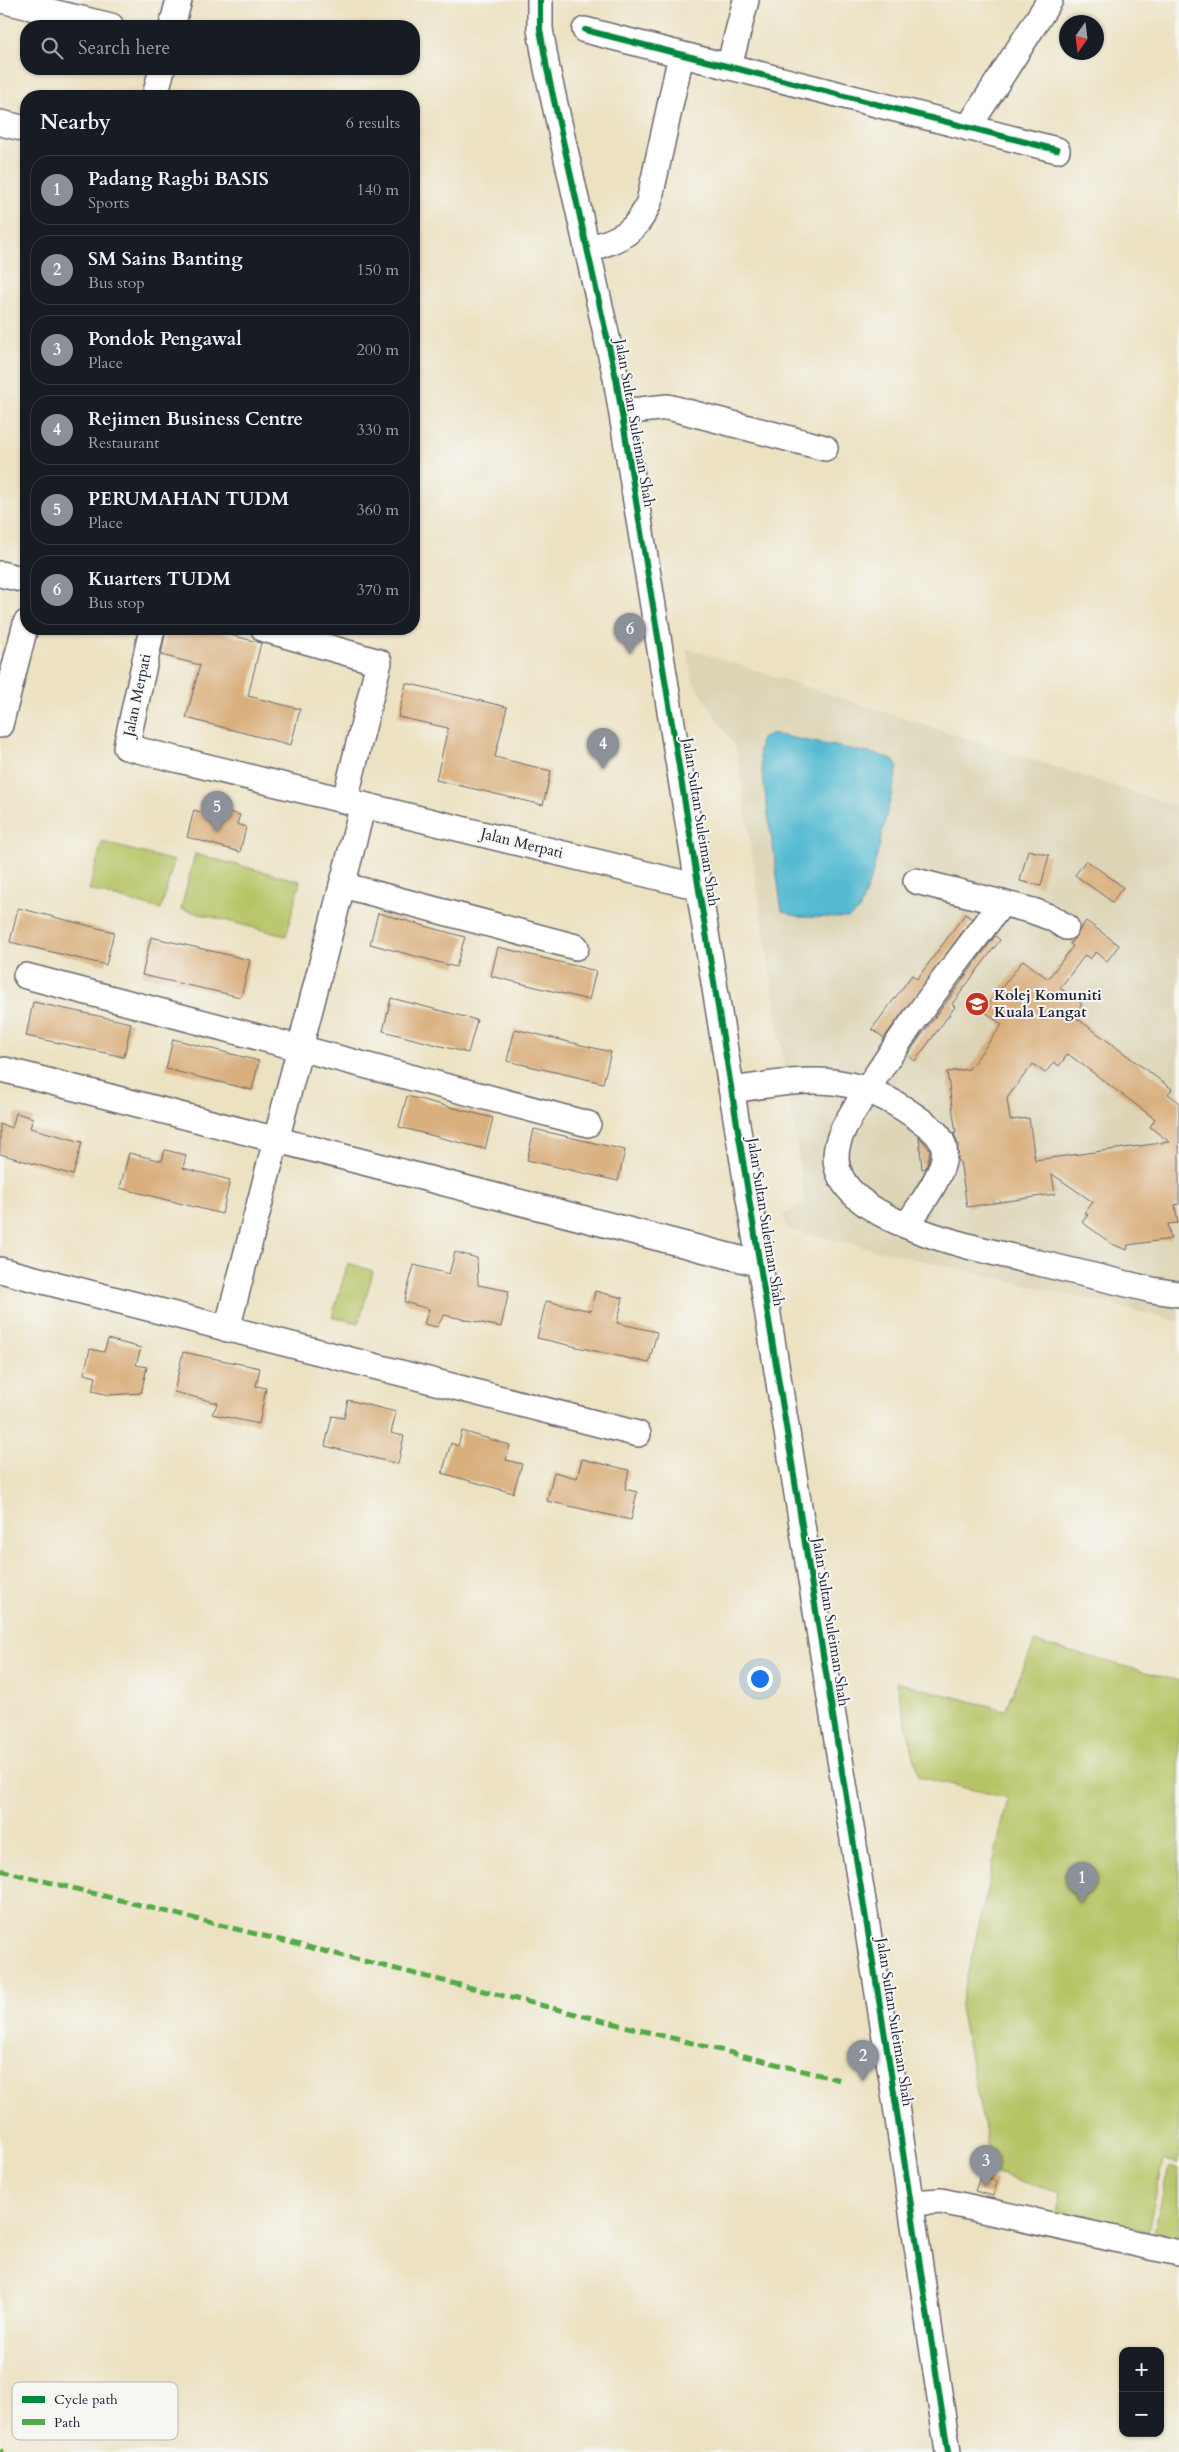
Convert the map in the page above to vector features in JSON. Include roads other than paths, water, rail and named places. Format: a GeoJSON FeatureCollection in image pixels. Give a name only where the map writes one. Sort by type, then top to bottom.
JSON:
{"type":"FeatureCollection","features":[{"type":"Feature","properties":{"kind":"street"},"geometry":{"type":"LineString","coordinates":[[0,0],[86,20]]}},
{"type":"Feature","properties":{"kind":"street"},"geometry":{"type":"LineString","coordinates":[[173,20],[178,0]]}},
{"type":"Feature","properties":{"kind":"street","name":"Jalan Sultan Suleiman Shah"},"geometry":{"type":"LineString","coordinates":[[540,0],[540,29],[547,69],[622,412],[911,2203],[948,2452]]}},
{"type":"Feature","properties":{"kind":"street"},"geometry":{"type":"LineString","coordinates":[[729,67],[746,0]]}},
{"type":"Feature","properties":{"kind":"street"},"geometry":{"type":"LineString","coordinates":[[968,128],[1050,0]]}},
{"type":"Feature","properties":{"kind":"street"},"geometry":{"type":"LineString","coordinates":[[585,30],[1058,150]]}},
{"type":"Feature","properties":{"kind":"street"},"geometry":{"type":"LineString","coordinates":[[587,250],[630,232],[644,213],[649,202],[681,54]]}},
{"type":"Feature","properties":{"kind":"street"},"geometry":{"type":"LineString","coordinates":[[157,90],[160,75]]}},
{"type":"Feature","properties":{"kind":"street"},"geometry":{"type":"LineString","coordinates":[[1,123],[20,128]]}},
{"type":"Feature","properties":{"kind":"street"},"geometry":{"type":"LineString","coordinates":[[622,412],[668,407],[824,448]]}},
{"type":"Feature","properties":{"kind":"street"},"geometry":{"type":"LineString","coordinates":[[0,574],[20,579]]}},
{"type":"Feature","properties":{"kind":"street"},"geometry":{"type":"LineString","coordinates":[[0,725],[23,635]]}},
{"type":"Feature","properties":{"kind":"street","name":"Jalan Merpati"},"geometry":{"type":"LineString","coordinates":[[151,635],[126,747],[699,887]]}},
{"type":"Feature","properties":{"kind":"street"},"geometry":{"type":"LineString","coordinates":[[227,1328],[342,885],[354,802],[379,662],[285,635]]}},
{"type":"Feature","properties":{"kind":"street"},"geometry":{"type":"LineString","coordinates":[[916,881],[1052,918],[1066,927]]}},
{"type":"Feature","properties":{"kind":"street"},"geometry":{"type":"LineString","coordinates":[[342,885],[576,947]]}},
{"type":"Feature","properties":{"kind":"street"},"geometry":{"type":"LineString","coordinates":[[1002,903],[895,1045],[842,1132],[838,1145],[837,1166],[846,1187],[855,1196],[873,1208],[907,1226],[952,1243],[1152,1290],[1179,1294]]}},
{"type":"Feature","properties":{"kind":"street"},"geometry":{"type":"LineString","coordinates":[[26,976],[588,1124]]}},
{"type":"Feature","properties":{"kind":"street"},"geometry":{"type":"LineString","coordinates":[[4,1070],[760,1264]]}},
{"type":"Feature","properties":{"kind":"street"},"geometry":{"type":"LineString","coordinates":[[732,1090],[817,1079],[836,1080],[867,1090],[890,1101],[928,1126],[944,1146],[944,1157],[937,1176],[907,1226]]}},
{"type":"Feature","properties":{"kind":"street"},"geometry":{"type":"LineString","coordinates":[[0,1270],[638,1434]]}},
{"type":"Feature","properties":{"kind":"street"},"geometry":{"type":"LineString","coordinates":[[911,2203],[941,2201],[1179,2253]]}},
{"type":"Feature","properties":{"kind":"water"},"geometry":{"type":"Polygon","coordinates":[[[772,734],[880,755],[893,760],[898,767],[873,872],[859,911],[848,918],[800,917],[782,911],[759,751],[761,739],[772,734]]]}},
{"type":"Feature","properties":{"kind":"place","name":"Kuarters TUDM"},"geometry":{"type":"Point","coordinates":[630,654]}},
{"type":"Feature","properties":{"kind":"place","name":"Rejimen Business Centre"},"geometry":{"type":"Point","coordinates":[603,769]}},
{"type":"Feature","properties":{"kind":"place","name":"PERUMAHAN TUDM"},"geometry":{"type":"Point","coordinates":[217,832]}},
{"type":"Feature","properties":{"kind":"place","name":"Kolej Komuniti Kuala Langat"},"geometry":{"type":"Point","coordinates":[977,1004]}},
{"type":"Feature","properties":{"kind":"place","name":"Padang Ragbi BASIS"},"geometry":{"type":"Point","coordinates":[1082,1903]}},
{"type":"Feature","properties":{"kind":"place","name":"SM Sains Banting"},"geometry":{"type":"Point","coordinates":[863,2081]}},
{"type":"Feature","properties":{"kind":"place","name":"Pondok Pengawal"},"geometry":{"type":"Point","coordinates":[986,2186]}}]}
